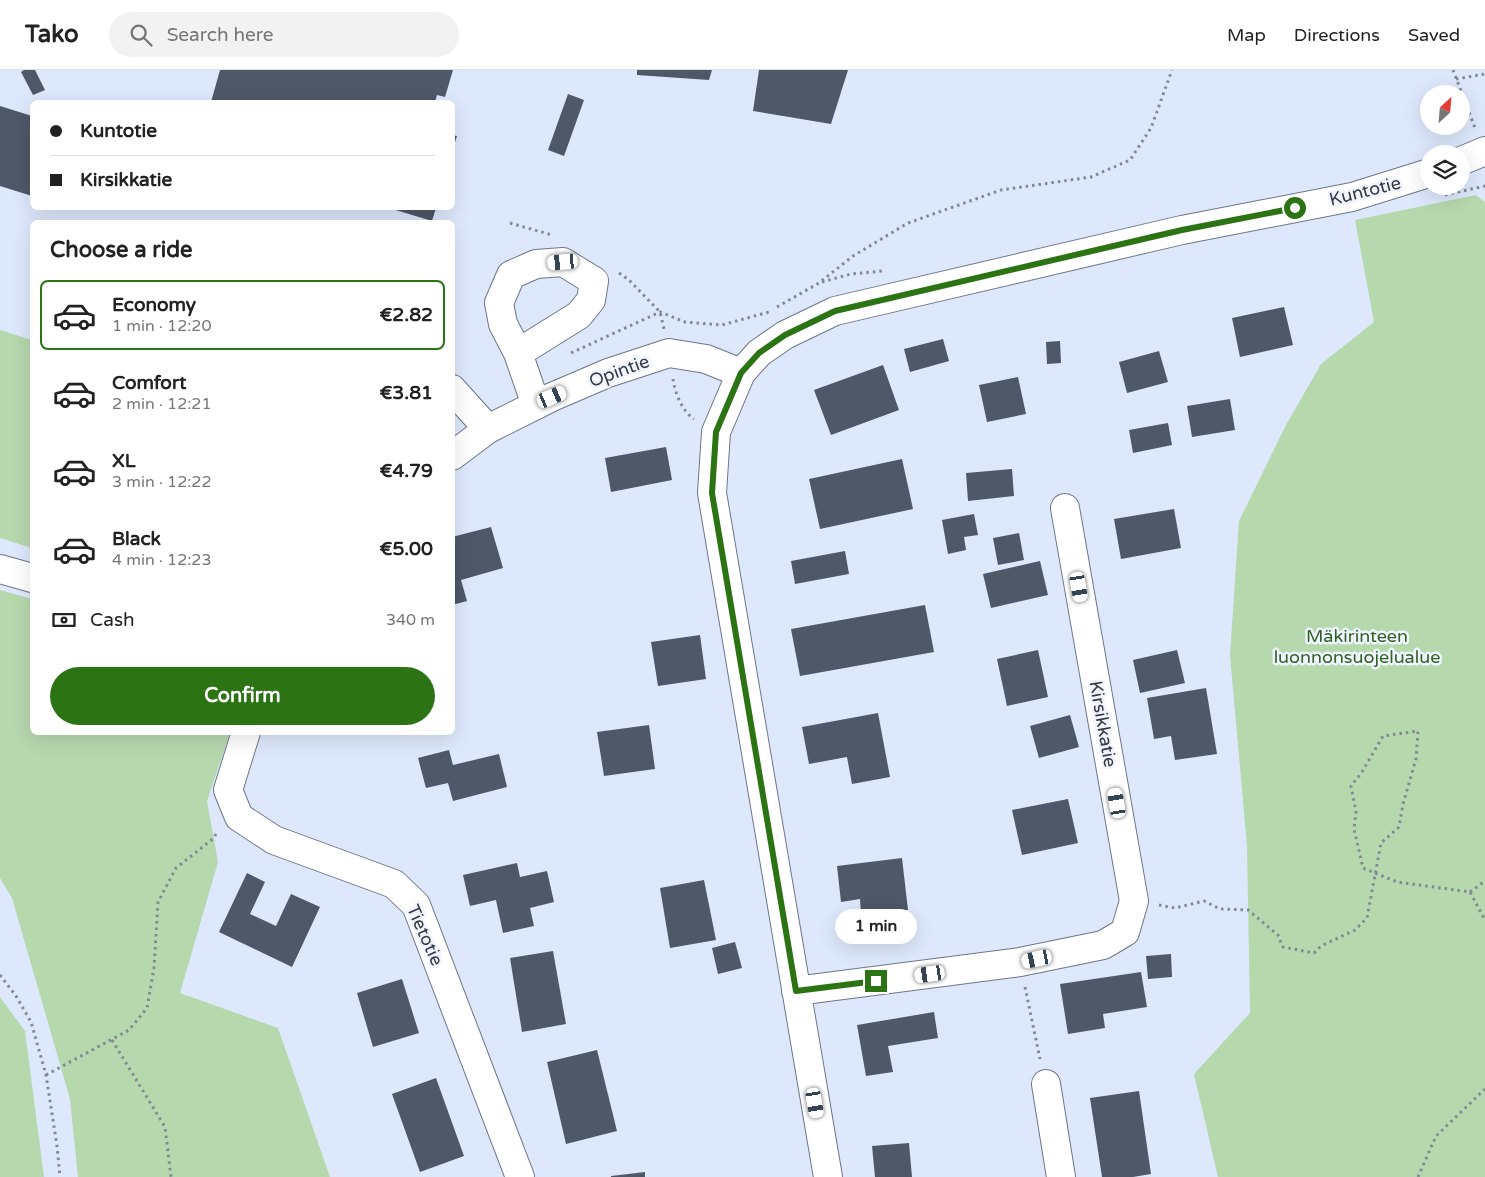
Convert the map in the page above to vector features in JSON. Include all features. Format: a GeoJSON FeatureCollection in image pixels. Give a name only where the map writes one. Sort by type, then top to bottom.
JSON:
{"type":"FeatureCollection","features":[{"type":"Feature","properties":{"kind":"street","name":"Kuntotie"},"geometry":{"type":"LineString","coordinates":[[828,1177],[712,493],[716,432],[741,373],[759,353],[785,335],[835,311],[1182,230],[1352,196],[1420,176]]}},
{"type":"Feature","properties":{"kind":"street","name":"Opintie"},"geometry":{"type":"LineString","coordinates":[[455,454],[488,429],[536,405],[608,373],[669,353],[706,359],[741,373]]}},
{"type":"Feature","properties":{"kind":"street"},"geometry":{"type":"LineString","coordinates":[[518,354],[536,405]]}},
{"type":"Feature","properties":{"kind":"street"},"geometry":{"type":"LineString","coordinates":[[455,392],[488,429]]}},
{"type":"Feature","properties":{"kind":"street","name":"Kirsikkatie"},"geometry":{"type":"LineString","coordinates":[[796,991],[1020,962],[1103,945],[1125,932],[1134,902],[1065,508]]}},
{"type":"Feature","properties":{"kind":"street"},"geometry":{"type":"LineString","coordinates":[[0,569],[30,577]]}},
{"type":"Feature","properties":{"kind":"street"},"geometry":{"type":"LineString","coordinates":[[233,802],[228,790],[245,735]]}},
{"type":"Feature","properties":{"kind":"street","name":"Tietotie"},"geometry":{"type":"LineString","coordinates":[[233,802],[239,817],[274,840],[394,884],[416,905],[520,1177]]}},
{"type":"Feature","properties":{"kind":"street"},"geometry":{"type":"LineString","coordinates":[[1046,1084],[1061,1177]]}},
{"type":"Feature","properties":{"kind":"path"},"geometry":{"type":"LineString","coordinates":[[613,269],[629,280],[660,312],[685,322],[722,325],[768,312],[819,283],[853,256],[908,223],[1001,190],[1091,177],[1130,160],[1151,128],[1172,70]]}},
{"type":"Feature","properties":{"kind":"path"},"geometry":{"type":"LineString","coordinates":[[1453,70],[1477,154]]}},
{"type":"Feature","properties":{"kind":"path"},"geometry":{"type":"LineString","coordinates":[[1456,79],[1485,74]]}},
{"type":"Feature","properties":{"kind":"path"},"geometry":{"type":"LineString","coordinates":[[510,223],[555,236]]}},
{"type":"Feature","properties":{"kind":"path"},"geometry":{"type":"LineString","coordinates":[[660,312],[675,389],[688,415],[716,432]]}},
{"type":"Feature","properties":{"kind":"path"},"geometry":{"type":"LineString","coordinates":[[568,355],[660,312]]}},
{"type":"Feature","properties":{"kind":"path"},"geometry":{"type":"LineString","coordinates":[[1134,902],[1175,908],[1204,901],[1220,909],[1248,910],[1278,935],[1283,947],[1314,953],[1321,946],[1355,930],[1367,918],[1376,873],[1381,844],[1399,827],[1402,804],[1416,759],[1418,731],[1382,736],[1362,772],[1351,786],[1356,812],[1354,829],[1363,868],[1376,873],[1397,882],[1470,892],[1485,881]]}},
{"type":"Feature","properties":{"kind":"path"},"geometry":{"type":"LineString","coordinates":[[46,1075],[129,1030],[147,1008],[154,968],[158,902],[176,868],[214,838],[233,802]]}},
{"type":"Feature","properties":{"kind":"path"},"geometry":{"type":"LineString","coordinates":[[1470,892],[1485,920]]}},
{"type":"Feature","properties":{"kind":"path"},"geometry":{"type":"LineString","coordinates":[[1020,962],[1046,1084]]}},
{"type":"Feature","properties":{"kind":"path"},"geometry":{"type":"LineString","coordinates":[[0,975],[16,996],[31,1022],[46,1075],[58,1146],[60,1177]]}},
{"type":"Feature","properties":{"kind":"path"},"geometry":{"type":"LineString","coordinates":[[112,1040],[165,1127],[171,1177]]}},
{"type":"Feature","properties":{"kind":"path"},"geometry":{"type":"LineString","coordinates":[[1418,1177],[1436,1136],[1485,1089]]}},
{"type":"Feature","properties":{"kind":"green space","name":"Mäkirinteen luonnonsuojelualue"},"geometry":{"type":"Polygon","coordinates":[[[1476,195],[1485,202],[1485,1177],[1218,1177],[1194,1074],[1250,1013],[1247,846],[1230,655],[1239,521],[1286,425],[1321,364],[1374,322],[1355,220],[1476,195]]]}},
{"type":"Feature","properties":{"kind":"green space"},"geometry":{"type":"Polygon","coordinates":[[[0,330],[30,339],[30,547],[0,538],[0,330]]]}},
{"type":"Feature","properties":{"kind":"green space"},"geometry":{"type":"Polygon","coordinates":[[[0,590],[30,598],[30,735],[229,735],[207,801],[218,862],[180,993],[278,1028],[330,1177],[78,1177],[70,1099],[12,898],[0,878],[0,590]]]}},
{"type":"Feature","properties":{"kind":"green space"},"geometry":{"type":"Polygon","coordinates":[[[0,997],[25,1031],[44,1177],[0,1177],[0,997]]]}},
{"type":"Feature","properties":{"kind":"building"},"geometry":{"type":"Polygon","coordinates":[[[24,70],[35,70],[45,90],[33,95],[21,72],[24,70]]]}},
{"type":"Feature","properties":{"kind":"building"},"geometry":{"type":"Polygon","coordinates":[[[220,70],[453,70],[445,97],[437,95],[436,100],[212,100],[220,70]]]}},
{"type":"Feature","properties":{"kind":"building"},"geometry":{"type":"Polygon","coordinates":[[[637,70],[712,70],[709,80],[637,75],[637,70]]]}},
{"type":"Feature","properties":{"kind":"building"},"geometry":{"type":"Polygon","coordinates":[[[759,70],[848,70],[831,124],[753,111],[759,70]]]}},
{"type":"Feature","properties":{"kind":"building"},"geometry":{"type":"Polygon","coordinates":[[[568,94],[584,100],[564,156],[548,150],[568,94]]]}},
{"type":"Feature","properties":{"kind":"building"},"geometry":{"type":"Polygon","coordinates":[[[0,106],[30,115],[30,195],[0,186],[0,106]]]}},
{"type":"Feature","properties":{"kind":"building"},"geometry":{"type":"Polygon","coordinates":[[[396,210],[435,210],[432,220],[396,210]]]}},
{"type":"Feature","properties":{"kind":"building"},"geometry":{"type":"Polygon","coordinates":[[[1284,307],[1293,345],[1240,357],[1232,318],[1284,307]]]}},
{"type":"Feature","properties":{"kind":"building"},"geometry":{"type":"Polygon","coordinates":[[[943,339],[949,361],[910,372],[904,349],[943,339]]]}},
{"type":"Feature","properties":{"kind":"building"},"geometry":{"type":"Polygon","coordinates":[[[1060,341],[1061,363],[1047,364],[1046,342],[1060,341]]]}},
{"type":"Feature","properties":{"kind":"building"},"geometry":{"type":"Polygon","coordinates":[[[1159,351],[1168,382],[1127,393],[1119,362],[1159,351]]]}},
{"type":"Feature","properties":{"kind":"building"},"geometry":{"type":"Polygon","coordinates":[[[883,365],[899,410],[831,435],[814,390],[883,365]]]}},
{"type":"Feature","properties":{"kind":"building"},"geometry":{"type":"Polygon","coordinates":[[[1018,377],[1026,414],[987,422],[979,385],[1018,377]]]}},
{"type":"Feature","properties":{"kind":"building"},"geometry":{"type":"Polygon","coordinates":[[[1230,399],[1235,430],[1192,437],[1187,406],[1230,399]]]}},
{"type":"Feature","properties":{"kind":"building"},"geometry":{"type":"Polygon","coordinates":[[[1168,423],[1172,445],[1133,453],[1129,430],[1168,423]]]}},
{"type":"Feature","properties":{"kind":"building"},"geometry":{"type":"Polygon","coordinates":[[[666,447],[672,480],[611,492],[605,458],[666,447]]]}},
{"type":"Feature","properties":{"kind":"building"},"geometry":{"type":"Polygon","coordinates":[[[902,459],[913,509],[820,529],[809,479],[902,459]]]}},
{"type":"Feature","properties":{"kind":"building"},"geometry":{"type":"Polygon","coordinates":[[[1012,469],[1014,496],[968,501],[966,473],[1012,469]]]}},
{"type":"Feature","properties":{"kind":"building"},"geometry":{"type":"Polygon","coordinates":[[[1174,509],[1181,548],[1121,559],[1114,519],[1174,509]]]}},
{"type":"Feature","properties":{"kind":"building"},"geometry":{"type":"Polygon","coordinates":[[[974,514],[978,535],[964,537],[966,550],[948,554],[942,520],[974,514]]]}},
{"type":"Feature","properties":{"kind":"building"},"geometry":{"type":"Polygon","coordinates":[[[491,527],[503,568],[461,580],[467,601],[455,604],[455,536],[491,527]]]}},
{"type":"Feature","properties":{"kind":"building"},"geometry":{"type":"Polygon","coordinates":[[[1019,533],[1024,560],[998,565],[993,538],[1019,533]]]}},
{"type":"Feature","properties":{"kind":"building"},"geometry":{"type":"Polygon","coordinates":[[[845,551],[849,574],[795,584],[791,561],[845,551]]]}},
{"type":"Feature","properties":{"kind":"building"},"geometry":{"type":"Polygon","coordinates":[[[1040,561],[1048,595],[991,608],[983,574],[1040,561]]]}},
{"type":"Feature","properties":{"kind":"building"},"geometry":{"type":"Polygon","coordinates":[[[925,605],[934,652],[800,676],[791,629],[925,605]]]}},
{"type":"Feature","properties":{"kind":"building"},"geometry":{"type":"Polygon","coordinates":[[[700,635],[706,679],[658,686],[651,642],[700,635]]]}},
{"type":"Feature","properties":{"kind":"building"},"geometry":{"type":"Polygon","coordinates":[[[1038,650],[1048,697],[1007,706],[997,659],[1038,650]]]}},
{"type":"Feature","properties":{"kind":"building"},"geometry":{"type":"Polygon","coordinates":[[[1177,650],[1185,683],[1140,693],[1133,660],[1177,650]]]}},
{"type":"Feature","properties":{"kind":"building"},"geometry":{"type":"Polygon","coordinates":[[[1206,688],[1217,754],[1175,760],[1171,736],[1154,739],[1147,698],[1206,688]]]}},
{"type":"Feature","properties":{"kind":"building"},"geometry":{"type":"Polygon","coordinates":[[[878,713],[890,777],[852,784],[847,757],[809,764],[802,727],[878,713]]]}},
{"type":"Feature","properties":{"kind":"building"},"geometry":{"type":"Polygon","coordinates":[[[1070,715],[1079,747],[1039,758],[1030,726],[1070,715]]]}},
{"type":"Feature","properties":{"kind":"building"},"geometry":{"type":"Polygon","coordinates":[[[649,725],[655,769],[604,776],[597,732],[649,725]]]}},
{"type":"Feature","properties":{"kind":"building"},"geometry":{"type":"Polygon","coordinates":[[[449,750],[453,765],[499,754],[507,787],[453,801],[448,783],[426,788],[418,758],[449,750]]]}},
{"type":"Feature","properties":{"kind":"building"},"geometry":{"type":"Polygon","coordinates":[[[1068,799],[1078,843],[1022,855],[1012,810],[1068,799]]]}},
{"type":"Feature","properties":{"kind":"building"},"geometry":{"type":"Polygon","coordinates":[[[902,858],[908,910],[861,915],[860,899],[841,902],[837,866],[902,858]]]}},
{"type":"Feature","properties":{"kind":"building"},"geometry":{"type":"Polygon","coordinates":[[[517,863],[520,877],[547,871],[554,902],[530,908],[534,926],[503,933],[496,900],[470,906],[463,875],[517,863]]]}},
{"type":"Feature","properties":{"kind":"building"},"geometry":{"type":"Polygon","coordinates":[[[247,873],[265,882],[250,914],[276,926],[291,894],[320,907],[292,967],[219,932],[247,873]]]}},
{"type":"Feature","properties":{"kind":"building"},"geometry":{"type":"Polygon","coordinates":[[[704,880],[716,940],[670,948],[660,888],[704,880]]]}},
{"type":"Feature","properties":{"kind":"building"},"geometry":{"type":"Polygon","coordinates":[[[735,942],[742,968],[718,974],[712,948],[735,942]]]}},
{"type":"Feature","properties":{"kind":"building"},"geometry":{"type":"Polygon","coordinates":[[[553,951],[566,1024],[522,1032],[510,958],[553,951]]]}},
{"type":"Feature","properties":{"kind":"building"},"geometry":{"type":"Polygon","coordinates":[[[1171,954],[1172,977],[1148,979],[1146,956],[1171,954]]]}},
{"type":"Feature","properties":{"kind":"building"},"geometry":{"type":"Polygon","coordinates":[[[1141,972],[1147,1007],[1103,1014],[1105,1028],[1068,1034],[1060,984],[1141,972]]]}},
{"type":"Feature","properties":{"kind":"building"},"geometry":{"type":"Polygon","coordinates":[[[402,979],[419,1033],[373,1047],[357,993],[402,979]]]}},
{"type":"Feature","properties":{"kind":"building"},"geometry":{"type":"Polygon","coordinates":[[[934,1012],[938,1038],[888,1046],[893,1072],[866,1076],[857,1025],[934,1012]]]}},
{"type":"Feature","properties":{"kind":"building"},"geometry":{"type":"Polygon","coordinates":[[[597,1050],[617,1131],[566,1144],[547,1062],[597,1050]]]}},
{"type":"Feature","properties":{"kind":"building"},"geometry":{"type":"Polygon","coordinates":[[[436,1078],[464,1156],[420,1172],[392,1094],[436,1078]]]}},
{"type":"Feature","properties":{"kind":"building"},"geometry":{"type":"Polygon","coordinates":[[[1139,1091],[1151,1174],[1133,1177],[1102,1177],[1090,1098],[1139,1091]]]}},
{"type":"Feature","properties":{"kind":"building"},"geometry":{"type":"Polygon","coordinates":[[[909,1143],[912,1177],[875,1177],[872,1146],[909,1143]]]}},
{"type":"Feature","properties":{"kind":"building"},"geometry":{"type":"Polygon","coordinates":[[[645,1172],[645,1177],[611,1177],[611,1176],[645,1172]]]}},
{"type":"Feature","properties":{"kind":"route"},"geometry":{"type":"LineString","coordinates":[[876,981],[796,991],[712,493],[716,432],[741,373],[759,353],[785,335],[835,311],[1182,230],[1295,208]]}}]}
